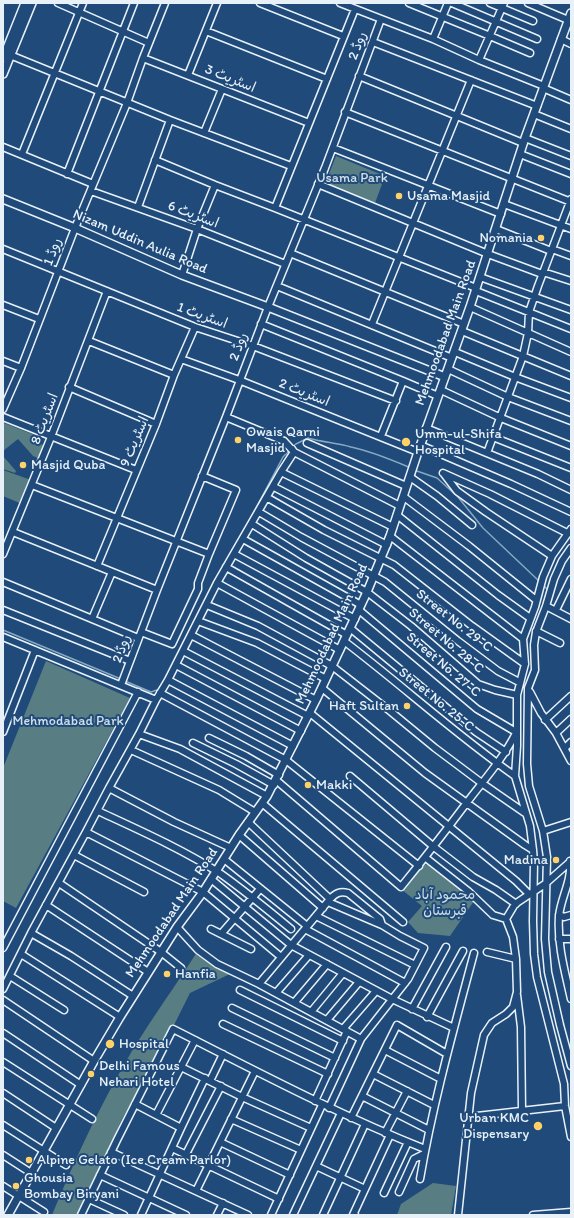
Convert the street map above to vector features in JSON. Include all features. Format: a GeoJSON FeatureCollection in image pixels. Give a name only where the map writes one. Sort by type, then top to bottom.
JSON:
{"type":"FeatureCollection","features":[{"type":"Feature","properties":{"kind":"main road"},"geometry":{"type":"LineString","coordinates":[[3,58],[25,3]]}},
{"type":"Feature","properties":{"kind":"main road"},"geometry":{"type":"LineString","coordinates":[[3,74],[32,3]]}},
{"type":"Feature","properties":{"kind":"main road","name":"Mehmoodabad Main Road"},"geometry":{"type":"LineString","coordinates":[[8,1215],[120,1017],[177,927],[203,892],[239,835],[267,796],[309,715],[355,619],[387,545],[426,428],[454,355],[524,141],[570,17]]}},
{"type":"Feature","properties":{"kind":"main road","name":"Nizam Uddin Aulia Road"},"geometry":{"type":"LineString","coordinates":[[3,199],[75,228],[182,275],[268,307],[445,377]]}},
{"type":"Feature","properties":{"kind":"street"},"geometry":{"type":"LineString","coordinates":[[58,3],[149,43]]}},
{"type":"Feature","properties":{"kind":"street"},"geometry":{"type":"LineString","coordinates":[[22,154],[83,3]]}},
{"type":"Feature","properties":{"kind":"street"},"geometry":{"type":"LineString","coordinates":[[67,174],[134,3]]}},
{"type":"Feature","properties":{"kind":"street","name":"روڈ 1"},"geometry":{"type":"LineString","coordinates":[[3,409],[75,228],[127,103],[165,3]]}},
{"type":"Feature","properties":{"kind":"street"},"geometry":{"type":"LineString","coordinates":[[188,75],[217,3]]}},
{"type":"Feature","properties":{"kind":"street"},"geometry":{"type":"LineString","coordinates":[[260,3],[344,36]]}},
{"type":"Feature","properties":{"kind":"street"},"geometry":{"type":"LineString","coordinates":[[340,3],[433,39],[571,100]]}},
{"type":"Feature","properties":{"kind":"street"},"geometry":{"type":"LineString","coordinates":[[409,3],[530,53]]}},
{"type":"Feature","properties":{"kind":"street"},"geometry":{"type":"LineString","coordinates":[[433,39],[448,3]]}},
{"type":"Feature","properties":{"kind":"street"},"geometry":{"type":"LineString","coordinates":[[452,3],[537,39]]}},
{"type":"Feature","properties":{"kind":"street"},"geometry":{"type":"LineString","coordinates":[[490,3],[503,6],[534,21]]}},
{"type":"Feature","properties":{"kind":"street"},"geometry":{"type":"LineString","coordinates":[[528,3],[570,17]]}},
{"type":"Feature","properties":{"kind":"street"},"geometry":{"type":"LineString","coordinates":[[479,60],[503,6]]}},
{"type":"Feature","properties":{"kind":"street"},"geometry":{"type":"LineString","coordinates":[[275,208],[355,9]]}},
{"type":"Feature","properties":{"kind":"street","name":"روڈ 2"},"geometry":{"type":"LineString","coordinates":[[122,683],[156,590],[226,417],[261,324],[333,148],[345,112],[381,19]]}},
{"type":"Feature","properties":{"kind":"street"},"geometry":{"type":"LineString","coordinates":[[206,31],[327,79]]}},
{"type":"Feature","properties":{"kind":"street"},"geometry":{"type":"LineString","coordinates":[[561,39],[571,44]]}},
{"type":"Feature","properties":{"kind":"street"},"geometry":{"type":"LineString","coordinates":[[373,42],[537,106]]}},
{"type":"Feature","properties":{"kind":"street"},"geometry":{"type":"LineString","coordinates":[[10,55],[99,92],[291,166]]}},
{"type":"Feature","properties":{"kind":"street","name":"اسٹریٹ 3"},"geometry":{"type":"LineString","coordinates":[[143,58],[309,123]]}},
{"type":"Feature","properties":{"kind":"street"},"geometry":{"type":"LineString","coordinates":[[359,76],[457,116],[524,141],[571,156]]}},
{"type":"Feature","properties":{"kind":"street"},"geometry":{"type":"LineString","coordinates":[[372,324],[471,80]]}},
{"type":"Feature","properties":{"kind":"street"},"geometry":{"type":"LineString","coordinates":[[204,133],[222,89]]}},
{"type":"Feature","properties":{"kind":"street"},"geometry":{"type":"LineString","coordinates":[[345,112],[571,201],[542,273],[530,312],[528,333],[523,356],[487,453]]}},
{"type":"Feature","properties":{"kind":"street"},"geometry":{"type":"LineString","coordinates":[[534,114],[571,129]]}},
{"type":"Feature","properties":{"kind":"street"},"geometry":{"type":"LineString","coordinates":[[138,207],[170,120]]}},
{"type":"Feature","properties":{"kind":"street"},"geometry":{"type":"LineString","coordinates":[[3,146],[93,184]]}},
{"type":"Feature","properties":{"kind":"street"},"geometry":{"type":"LineString","coordinates":[[333,148],[500,214]]}},
{"type":"Feature","properties":{"kind":"street"},"geometry":{"type":"LineString","coordinates":[[520,154],[571,174]]}},
{"type":"Feature","properties":{"kind":"street"},"geometry":{"type":"LineString","coordinates":[[155,160],[215,185],[399,256],[476,290],[571,329]]}},
{"type":"Feature","properties":{"kind":"street"},"geometry":{"type":"LineString","coordinates":[[318,184],[488,254],[542,273],[571,281]]}},
{"type":"Feature","properties":{"kind":"street"},"geometry":{"type":"LineString","coordinates":[[182,275],[197,229],[215,185]]}},
{"type":"Feature","properties":{"kind":"street","name":"اسٹریٹ 6"},"geometry":{"type":"LineString","coordinates":[[91,191],[197,229],[286,264]]}},
{"type":"Feature","properties":{"kind":"street"},"geometry":{"type":"LineString","coordinates":[[504,204],[571,229]]}},
{"type":"Feature","properties":{"kind":"street"},"geometry":{"type":"LineString","coordinates":[[496,229],[571,256]]}},
{"type":"Feature","properties":{"kind":"street","name":"اسٹریٹ 1"},"geometry":{"type":"LineString","coordinates":[[3,249],[195,327],[253,346],[396,401]]}},
{"type":"Feature","properties":{"kind":"street"},"geometry":{"type":"LineString","coordinates":[[290,253],[386,292],[523,356],[571,376]]}},
{"type":"Feature","properties":{"kind":"street"},"geometry":{"type":"LineString","coordinates":[[480,277],[571,310]]}},
{"type":"Feature","properties":{"kind":"street"},"geometry":{"type":"LineString","coordinates":[[277,286],[372,324],[571,398]]}},
{"type":"Feature","properties":{"kind":"street","name":"اسٹریٹ 8"},"geometry":{"type":"LineString","coordinates":[[3,554],[5,545],[13,532],[51,437],[69,387],[89,341],[107,291]]}},
{"type":"Feature","properties":{"kind":"street"},"geometry":{"type":"LineString","coordinates":[[3,305],[39,319]]}},
{"type":"Feature","properties":{"kind":"street"},"geometry":{"type":"LineString","coordinates":[[470,307],[571,352]]}},
{"type":"Feature","properties":{"kind":"street"},"geometry":{"type":"LineString","coordinates":[[261,324],[571,446]]}},
{"type":"Feature","properties":{"kind":"street","name":"اسٹریٹ 9"},"geometry":{"type":"LineString","coordinates":[[97,566],[156,424],[174,375],[195,327]]}},
{"type":"Feature","properties":{"kind":"street"},"geometry":{"type":"LineString","coordinates":[[89,341],[174,375]]}},
{"type":"Feature","properties":{"kind":"street","name":"اسٹریٹ 2"},"geometry":{"type":"LineString","coordinates":[[181,359],[240,380],[418,451],[511,484],[571,512]]}},
{"type":"Feature","properties":{"kind":"street"},"geometry":{"type":"LineString","coordinates":[[3,361],[20,368]]}},
{"type":"Feature","properties":{"kind":"street"},"geometry":{"type":"LineString","coordinates":[[448,369],[508,397],[571,421]]}},
{"type":"Feature","properties":{"kind":"street"},"geometry":{"type":"LineString","coordinates":[[380,436],[404,381]]}},
{"type":"Feature","properties":{"kind":"street"},"geometry":{"type":"LineString","coordinates":[[69,387],[156,424]]}},
{"type":"Feature","properties":{"kind":"street"},"geometry":{"type":"LineString","coordinates":[[3,417],[136,470]]}},
{"type":"Feature","properties":{"kind":"street"},"geometry":{"type":"LineString","coordinates":[[226,417],[284,441],[293,451],[400,506]]}},
{"type":"Feature","properties":{"kind":"street"},"geometry":{"type":"LineString","coordinates":[[426,428],[538,474],[571,490]]}},
{"type":"Feature","properties":{"kind":"street"},"geometry":{"type":"LineString","coordinates":[[493,437],[571,468]]}},
{"type":"Feature","properties":{"kind":"street"},"geometry":{"type":"LineString","coordinates":[[307,443],[406,486]]}},
{"type":"Feature","properties":{"kind":"street"},"geometry":{"type":"LineString","coordinates":[[3,990],[31,933],[131,750],[217,584],[242,539],[268,498],[293,451]]}},
{"type":"Feature","properties":{"kind":"street"},"geometry":{"type":"LineString","coordinates":[[281,472],[393,526]]}},
{"type":"Feature","properties":{"kind":"street"},"geometry":{"type":"LineString","coordinates":[[552,556],[457,491],[443,473],[569,531],[552,556],[543,577],[535,607],[523,639],[525,664],[523,675],[519,682],[517,695],[517,746],[515,776],[530,826],[533,850],[534,947],[537,977],[564,1084],[571,1137]]}},
{"type":"Feature","properties":{"kind":"street"},"geometry":{"type":"LineString","coordinates":[[3,582],[92,619],[172,644],[198,589],[198,583],[209,554],[236,490],[202,476]]}},
{"type":"Feature","properties":{"kind":"street"},"geometry":{"type":"LineString","coordinates":[[410,476],[472,525]]}},
{"type":"Feature","properties":{"kind":"street"},"geometry":{"type":"LineString","coordinates":[[32,484],[116,518],[177,540],[209,554]]}},
{"type":"Feature","properties":{"kind":"street"},"geometry":{"type":"LineString","coordinates":[[274,487],[387,545]]}},
{"type":"Feature","properties":{"kind":"street"},"geometry":{"type":"LineString","coordinates":[[404,497],[469,546],[536,600]]}},
{"type":"Feature","properties":{"kind":"street"},"geometry":{"type":"LineString","coordinates":[[268,498],[324,530],[394,565],[472,626],[525,664]]}},
{"type":"Feature","properties":{"kind":"street","name":"Street No. 29-C"},"geometry":{"type":"LineString","coordinates":[[259,512],[301,537],[375,575],[498,671],[519,682]]}},
{"type":"Feature","properties":{"kind":"street"},"geometry":{"type":"LineString","coordinates":[[397,515],[498,595],[530,618]]}},
{"type":"Feature","properties":{"kind":"street","name":"Street No. 28-C"},"geometry":{"type":"LineString","coordinates":[[252,524],[306,558],[367,592],[411,626],[478,684],[517,695]]}},
{"type":"Feature","properties":{"kind":"street"},"geometry":{"type":"LineString","coordinates":[[13,532],[156,590]]}},
{"type":"Feature","properties":{"kind":"street"},"geometry":{"type":"LineString","coordinates":[[390,536],[523,639]]}},
{"type":"Feature","properties":{"kind":"street","name":"Street No. 27-C"},"geometry":{"type":"LineString","coordinates":[[242,539],[360,607],[477,709],[516,732]]}},
{"type":"Feature","properties":{"kind":"street"},"geometry":{"type":"LineString","coordinates":[[571,548],[554,579],[546,606],[536,631],[534,645],[535,670],[528,688],[527,764],[529,786],[543,831],[547,857],[545,939],[548,972],[571,1066]]}},
{"type":"Feature","properties":{"kind":"street"},"geometry":{"type":"LineString","coordinates":[[234,554],[355,619]]}},
{"type":"Feature","properties":{"kind":"street","name":"Street No. 25-C"},"geometry":{"type":"LineString","coordinates":[[226,568],[345,638],[371,662],[451,729],[515,776]]}},
{"type":"Feature","properties":{"kind":"street"},"geometry":{"type":"LineString","coordinates":[[92,619],[112,572]]}},
{"type":"Feature","properties":{"kind":"street"},"geometry":{"type":"LineString","coordinates":[[556,610],[571,579]]}},
{"type":"Feature","properties":{"kind":"street"},"geometry":{"type":"LineString","coordinates":[[217,584],[340,650]]}},
{"type":"Feature","properties":{"kind":"street"},"geometry":{"type":"LineString","coordinates":[[207,605],[258,626],[296,645],[332,666],[435,748],[526,814]]}},
{"type":"Feature","properties":{"kind":"street"},"geometry":{"type":"LineString","coordinates":[[546,606],[571,619]]}},
{"type":"Feature","properties":{"kind":"street"},"geometry":{"type":"LineString","coordinates":[[3,610],[130,662]]}},
{"type":"Feature","properties":{"kind":"street"},"geometry":{"type":"LineString","coordinates":[[198,621],[257,643],[326,679]]}},
{"type":"Feature","properties":{"kind":"street"},"geometry":{"type":"LineString","coordinates":[[350,628],[476,732],[506,752]]}},
{"type":"Feature","properties":{"kind":"street"},"geometry":{"type":"LineString","coordinates":[[536,631],[560,643]]}},
{"type":"Feature","properties":{"kind":"street"},"geometry":{"type":"LineString","coordinates":[[191,635],[316,700]]}},
{"type":"Feature","properties":{"kind":"street"},"geometry":{"type":"LineString","coordinates":[[3,637],[122,683],[156,700]]}},
{"type":"Feature","properties":{"kind":"street"},"geometry":{"type":"LineString","coordinates":[[3,732],[35,650]]}},
{"type":"Feature","properties":{"kind":"street"},"geometry":{"type":"LineString","coordinates":[[183,651],[309,715],[516,880],[533,891]]}},
{"type":"Feature","properties":{"kind":"street"},"geometry":{"type":"LineString","coordinates":[[176,665],[301,731]]}},
{"type":"Feature","properties":{"kind":"street"},"geometry":{"type":"LineString","coordinates":[[168,680],[293,746]]}},
{"type":"Feature","properties":{"kind":"street"},"geometry":{"type":"LineString","coordinates":[[322,688],[425,773],[524,846],[533,850]]}},
{"type":"Feature","properties":{"kind":"street"},"geometry":{"type":"LineString","coordinates":[[528,688],[545,720],[556,733],[571,761]]}},
{"type":"Feature","properties":{"kind":"street"},"geometry":{"type":"LineString","coordinates":[[3,948],[138,692]]}},
{"type":"Feature","properties":{"kind":"street"},"geometry":{"type":"LineString","coordinates":[[160,693],[286,760],[419,866]]}},
{"type":"Feature","properties":{"kind":"street"},"geometry":{"type":"LineString","coordinates":[[545,720],[571,696]]}},
{"type":"Feature","properties":{"kind":"street"},"geometry":{"type":"LineString","coordinates":[[556,733],[571,719]]}},
{"type":"Feature","properties":{"kind":"street"},"geometry":{"type":"LineString","coordinates":[[209,738],[246,756],[401,887],[426,858],[466,803],[483,784],[506,752],[516,732]]}},
{"type":"Feature","properties":{"kind":"street"},"geometry":{"type":"LineString","coordinates":[[139,734],[180,749],[267,796]]}},
{"type":"Feature","properties":{"kind":"street"},"geometry":{"type":"LineString","coordinates":[[564,748],[571,742]]}},
{"type":"Feature","properties":{"kind":"street"},"geometry":{"type":"LineString","coordinates":[[193,743],[236,764],[276,780]]}},
{"type":"Feature","properties":{"kind":"street"},"geometry":{"type":"LineString","coordinates":[[131,750],[219,790],[255,812]]}},
{"type":"Feature","properties":{"kind":"street"},"geometry":{"type":"LineString","coordinates":[[350,776],[434,847],[473,877],[496,890],[516,904]]}},
{"type":"Feature","properties":{"kind":"street"},"geometry":{"type":"LineString","coordinates":[[109,788],[174,822],[231,848]]}},
{"type":"Feature","properties":{"kind":"street"},"geometry":{"type":"LineString","coordinates":[[262,803],[403,922]]}},
{"type":"Feature","properties":{"kind":"street"},"geometry":{"type":"LineString","coordinates":[[98,811],[172,846],[216,871],[253,898],[291,930]]}},
{"type":"Feature","properties":{"kind":"street"},"geometry":{"type":"LineString","coordinates":[[248,822],[329,900],[382,925],[424,948],[405,983],[361,1039],[329,1108]]}},
{"type":"Feature","properties":{"kind":"street"},"geometry":{"type":"LineString","coordinates":[[543,831],[571,822]]}},
{"type":"Feature","properties":{"kind":"street"},"geometry":{"type":"LineString","coordinates":[[86,832],[203,892],[281,958]]}},
{"type":"Feature","properties":{"kind":"street"},"geometry":{"type":"LineString","coordinates":[[239,835],[323,908]]}},
{"type":"Feature","properties":{"kind":"street"},"geometry":{"type":"LineString","coordinates":[[74,855],[144,892]]}},
{"type":"Feature","properties":{"kind":"street"},"geometry":{"type":"LineString","coordinates":[[426,858],[468,891],[493,915],[506,919]]}},
{"type":"Feature","properties":{"kind":"street"},"geometry":{"type":"LineString","coordinates":[[224,860],[306,928],[405,983]]}},
{"type":"Feature","properties":{"kind":"street"},"geometry":{"type":"LineString","coordinates":[[506,919],[516,904],[546,883],[570,861]]}},
{"type":"Feature","properties":{"kind":"street"},"geometry":{"type":"LineString","coordinates":[[570,861],[568,894],[559,915],[559,939],[569,979],[571,999]]}},
{"type":"Feature","properties":{"kind":"street"},"geometry":{"type":"LineString","coordinates":[[211,879],[291,945],[376,991],[428,1017],[454,1028]]}},
{"type":"Feature","properties":{"kind":"street"},"geometry":{"type":"LineString","coordinates":[[59,882],[161,952],[181,968]]}},
{"type":"Feature","properties":{"kind":"street"},"geometry":{"type":"LineString","coordinates":[[221,934],[260,889]]}},
{"type":"Feature","properties":{"kind":"street"},"geometry":{"type":"LineString","coordinates":[[259,984],[329,900],[336,894],[342,892],[348,893],[380,919],[382,925]]}},
{"type":"Feature","properties":{"kind":"street"},"geometry":{"type":"LineString","coordinates":[[46,905],[148,972]]}},
{"type":"Feature","properties":{"kind":"street"},"geometry":{"type":"LineString","coordinates":[[559,915],[564,917],[571,915]]}},
{"type":"Feature","properties":{"kind":"street"},"geometry":{"type":"LineString","coordinates":[[316,916],[415,965]]}},
{"type":"Feature","properties":{"kind":"street"},"geometry":{"type":"LineString","coordinates":[[506,919],[513,937],[516,959],[517,992],[521,1027],[522,1111]]}},
{"type":"Feature","properties":{"kind":"street"},"geometry":{"type":"LineString","coordinates":[[177,927],[198,950],[217,964],[259,984],[361,1039]]}},
{"type":"Feature","properties":{"kind":"street"},"geometry":{"type":"LineString","coordinates":[[210,929],[251,949]]}},
{"type":"Feature","properties":{"kind":"street"},"geometry":{"type":"LineString","coordinates":[[31,933],[71,956],[133,996]]}},
{"type":"Feature","properties":{"kind":"street"},"geometry":{"type":"LineString","coordinates":[[559,939],[571,939]]}},
{"type":"Feature","properties":{"kind":"street"},"geometry":{"type":"LineString","coordinates":[[412,1009],[446,947]]}},
{"type":"Feature","properties":{"kind":"street"},"geometry":{"type":"LineString","coordinates":[[428,1017],[463,951]]}},
{"type":"Feature","properties":{"kind":"street"},"geometry":{"type":"LineString","coordinates":[[487,952],[516,959]]}},
{"type":"Feature","properties":{"kind":"street"},"geometry":{"type":"LineString","coordinates":[[420,1179],[434,1105],[474,953]]}},
{"type":"Feature","properties":{"kind":"street"},"geometry":{"type":"LineString","coordinates":[[20,954],[120,1017]]}},
{"type":"Feature","properties":{"kind":"street"},"geometry":{"type":"LineString","coordinates":[[276,993],[309,955]]}},
{"type":"Feature","properties":{"kind":"street"},"geometry":{"type":"LineString","coordinates":[[294,1003],[327,964]]}},
{"type":"Feature","properties":{"kind":"street"},"geometry":{"type":"LineString","coordinates":[[311,1012],[343,973]]}},
{"type":"Feature","properties":{"kind":"street"},"geometry":{"type":"LineString","coordinates":[[10,976],[64,1010]]}},
{"type":"Feature","properties":{"kind":"street"},"geometry":{"type":"LineString","coordinates":[[327,1020],[359,982]]}},
{"type":"Feature","properties":{"kind":"street"},"geometry":{"type":"LineString","coordinates":[[240,990],[343,1041]]}},
{"type":"Feature","properties":{"kind":"street"},"geometry":{"type":"LineString","coordinates":[[315,1101],[343,1041],[345,1030],[376,991]]}},
{"type":"Feature","properties":{"kind":"street"},"geometry":{"type":"LineString","coordinates":[[458,1215],[471,1093],[484,1035],[492,1023],[506,1014],[513,1006],[517,992]]}},
{"type":"Feature","properties":{"kind":"street"},"geometry":{"type":"LineString","coordinates":[[3,1000],[94,1061]]}},
{"type":"Feature","properties":{"kind":"street"},"geometry":{"type":"LineString","coordinates":[[232,1008],[335,1058]]}},
{"type":"Feature","properties":{"kind":"street"},"geometry":{"type":"LineString","coordinates":[[223,1024],[328,1074]]}},
{"type":"Feature","properties":{"kind":"street"},"geometry":{"type":"LineString","coordinates":[[351,1118],[397,1025],[447,1054]]}},
{"type":"Feature","properties":{"kind":"street"},"geometry":{"type":"LineString","coordinates":[[81,1215],[173,1029],[322,1105],[408,1142],[425,1152]]}},
{"type":"Feature","properties":{"kind":"street"},"geometry":{"type":"LineString","coordinates":[[3,1033],[81,1085]]}},
{"type":"Feature","properties":{"kind":"street"},"geometry":{"type":"LineString","coordinates":[[156,1115],[194,1040]]}},
{"type":"Feature","properties":{"kind":"street"},"geometry":{"type":"LineString","coordinates":[[385,1050],[441,1079]]}},
{"type":"Feature","properties":{"kind":"street"},"geometry":{"type":"LineString","coordinates":[[141,1215],[181,1128],[223,1054]]}},
{"type":"Feature","properties":{"kind":"street"},"geometry":{"type":"LineString","coordinates":[[3,1062],[92,1119]]}},
{"type":"Feature","properties":{"kind":"street"},"geometry":{"type":"LineString","coordinates":[[181,1066],[242,1097],[311,1128]]}},
{"type":"Feature","properties":{"kind":"street"},"geometry":{"type":"LineString","coordinates":[[196,1191],[255,1071]]}},
{"type":"Feature","properties":{"kind":"street"},"geometry":{"type":"LineString","coordinates":[[373,1074],[434,1105]]}},
{"type":"Feature","properties":{"kind":"street"},"geometry":{"type":"LineString","coordinates":[[186,1154],[221,1086]]}},
{"type":"Feature","properties":{"kind":"street"},"geometry":{"type":"LineString","coordinates":[[354,1215],[407,1091]]}},
{"type":"Feature","properties":{"kind":"street"},"geometry":{"type":"LineString","coordinates":[[3,1093],[56,1128]]}},
{"type":"Feature","properties":{"kind":"street"},"geometry":{"type":"LineString","coordinates":[[362,1096],[429,1130]]}},
{"type":"Feature","properties":{"kind":"street"},"geometry":{"type":"LineString","coordinates":[[135,1104],[181,1128]]}},
{"type":"Feature","properties":{"kind":"street"},"geometry":{"type":"LineString","coordinates":[[271,1215],[322,1105]]}},
{"type":"Feature","properties":{"kind":"street"},"geometry":{"type":"LineString","coordinates":[[468,1117],[568,1108]]}},
{"type":"Feature","properties":{"kind":"street"},"geometry":{"type":"LineString","coordinates":[[293,1215],[341,1113]]}},
{"type":"Feature","properties":{"kind":"street"},"geometry":{"type":"LineString","coordinates":[[231,1119],[301,1150]]}},
{"type":"Feature","properties":{"kind":"street"},"geometry":{"type":"LineString","coordinates":[[323,1215],[365,1124]]}},
{"type":"Feature","properties":{"kind":"street"},"geometry":{"type":"LineString","coordinates":[[3,1125],[66,1165]]}},
{"type":"Feature","properties":{"kind":"street"},"geometry":{"type":"LineString","coordinates":[[220,1142],[290,1175]]}},
{"type":"Feature","properties":{"kind":"street"},"geometry":{"type":"LineString","coordinates":[[384,1193],[408,1142]]}},
{"type":"Feature","properties":{"kind":"street"},"geometry":{"type":"LineString","coordinates":[[172,1148],[279,1199]]}},
{"type":"Feature","properties":{"kind":"street"},"geometry":{"type":"LineString","coordinates":[[111,1152],[246,1215]]}},
{"type":"Feature","properties":{"kind":"street"},"geometry":{"type":"LineString","coordinates":[[399,1192],[414,1159],[425,1152]]}},
{"type":"Feature","properties":{"kind":"street"},"geometry":{"type":"LineString","coordinates":[[3,1155],[31,1173]]}},
{"type":"Feature","properties":{"kind":"street"},"geometry":{"type":"LineString","coordinates":[[316,1166],[365,1189]]}},
{"type":"Feature","properties":{"kind":"street"},"geometry":{"type":"LineString","coordinates":[[100,1175],[186,1215]]}},
{"type":"Feature","properties":{"kind":"street"},"geometry":{"type":"LineString","coordinates":[[3,1186],[44,1212]]}},
{"type":"Feature","properties":{"kind":"street"},"geometry":{"type":"LineString","coordinates":[[89,1199],[124,1215]]}},
{"type":"Feature","properties":{"kind":"street"},"geometry":{"type":"LineString","coordinates":[[217,1215],[223,1204]]}},
{"type":"Feature","properties":{"kind":"street"},"geometry":{"type":"LineString","coordinates":[[533,1215],[571,1212]]}},
{"type":"Feature","properties":{"kind":"green space","name":"Usama Park"},"geometry":{"type":"Polygon","coordinates":[[[336,156],[385,176],[375,203],[325,184],[336,156]]]}},
{"type":"Feature","properties":{"kind":"green space"},"geometry":{"type":"Polygon","coordinates":[[[4,423],[42,438],[40,444],[44,445],[38,458],[33,456],[18,439],[3,451],[4,423]]]}},
{"type":"Feature","properties":{"kind":"green space"},"geometry":{"type":"Polygon","coordinates":[[[3,456],[16,471],[15,473],[3,469],[3,456]]]}},
{"type":"Feature","properties":{"kind":"green space"},"geometry":{"type":"Polygon","coordinates":[[[3,470],[31,480],[22,504],[3,496],[3,470]]]}},
{"type":"Feature","properties":{"kind":"green space","name":"Mehmodabad Park"},"geometry":{"type":"Polygon","coordinates":[[[46,661],[130,698],[16,908],[3,901],[3,768],[46,661]]]}},
{"type":"Feature","properties":{"kind":"green space","name":"محمود آباد قبرستان"},"geometry":{"type":"Polygon","coordinates":[[[428,864],[465,889],[474,901],[450,936],[418,933],[408,922],[422,906],[401,889],[419,866],[428,864]]]}},
{"type":"Feature","properties":{"kind":"green space"},"geometry":{"type":"Polygon","coordinates":[[[197,952],[232,973],[190,993],[122,1119],[79,1215],[52,1215],[89,1132],[121,1071],[140,1039],[197,952]]]}},
{"type":"Feature","properties":{"kind":"green space"},"geometry":{"type":"Polygon","coordinates":[[[433,1183],[456,1186],[451,1215],[397,1215],[401,1204],[433,1183]]]}},
{"type":"Feature","properties":{"kind":"waterway"},"geometry":{"type":"LineString","coordinates":[[292,447],[308,438],[366,451],[411,468]]}},
{"type":"Feature","properties":{"kind":"waterway"},"geometry":{"type":"LineString","coordinates":[[248,523],[283,457],[290,450]]}},
{"type":"Feature","properties":{"kind":"waterway"},"geometry":{"type":"LineString","coordinates":[[414,470],[437,478],[458,497],[483,528],[539,581]]}},
{"type":"Feature","properties":{"kind":"waterway"},"geometry":{"type":"LineString","coordinates":[[543,585],[547,589]]}},
{"type":"Feature","properties":{"kind":"waterway"},"geometry":{"type":"LineString","coordinates":[[3,630],[121,679]]}},
{"type":"Feature","properties":{"kind":"waterway"},"geometry":{"type":"LineString","coordinates":[[125,681],[151,692],[160,689]]}},
{"type":"Feature","properties":{"kind":"place","name":"Usama Masjid"},"geometry":{"type":"Point","coordinates":[399,196]}},
{"type":"Feature","properties":{"kind":"place","name":"Nomania"},"geometry":{"type":"Point","coordinates":[541,238]}},
{"type":"Feature","properties":{"kind":"place","name":"Owais Qarni Masjid"},"geometry":{"type":"Point","coordinates":[238,440]}},
{"type":"Feature","properties":{"kind":"place","name":"Umm-ul-Shifa Hospital"},"geometry":{"type":"Point","coordinates":[406,442]}},
{"type":"Feature","properties":{"kind":"place","name":"Masjid Quba"},"geometry":{"type":"Point","coordinates":[23,465]}},
{"type":"Feature","properties":{"kind":"place","name":"Haft Sultan"},"geometry":{"type":"Point","coordinates":[407,706]}},
{"type":"Feature","properties":{"kind":"place","name":"Makki"},"geometry":{"type":"Point","coordinates":[308,785]}},
{"type":"Feature","properties":{"kind":"place","name":"Madina"},"geometry":{"type":"Point","coordinates":[556,860]}},
{"type":"Feature","properties":{"kind":"place","name":"Hanfia"},"geometry":{"type":"Point","coordinates":[167,974]}},
{"type":"Feature","properties":{"kind":"place","name":"Hospital"},"geometry":{"type":"Point","coordinates":[110,1044]}},
{"type":"Feature","properties":{"kind":"place","name":"Delhi Famous Nehari Hotel"},"geometry":{"type":"Point","coordinates":[91,1074]}},
{"type":"Feature","properties":{"kind":"place","name":"Urban KMC Dispensary"},"geometry":{"type":"Point","coordinates":[538,1126]}},
{"type":"Feature","properties":{"kind":"place","name":"Alpine Gelato (Ice Cream Parlor)"},"geometry":{"type":"Point","coordinates":[29,1160]}},
{"type":"Feature","properties":{"kind":"place","name":"Ghousia Bombay Biryani"},"geometry":{"type":"Point","coordinates":[16,1186]}}]}
